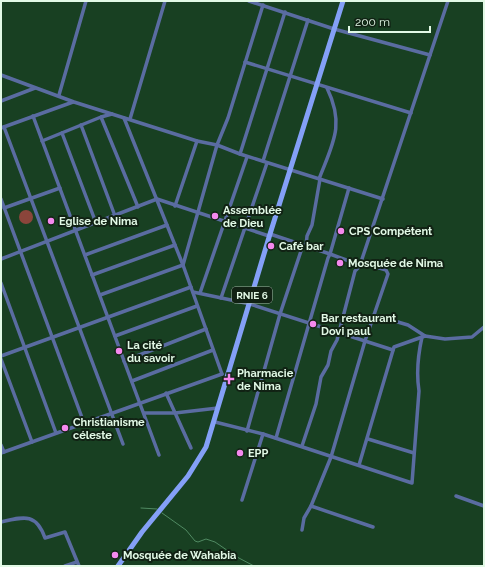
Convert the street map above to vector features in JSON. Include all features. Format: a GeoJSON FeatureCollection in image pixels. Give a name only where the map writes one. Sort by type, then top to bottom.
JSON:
{"type":"FeatureCollection","features":[{"type":"Feature","properties":{"kind":"main road","name":"RNIE 6"},"geometry":{"type":"LineString","coordinates":[[118,566],[142,532],[188,476],[204,451],[215,422],[269,235],[343,1]]}},
{"type":"Feature","properties":{"kind":"street"},"geometry":{"type":"LineString","coordinates":[[59,95],[86,1]]}},
{"type":"Feature","properties":{"kind":"street"},"geometry":{"type":"LineString","coordinates":[[130,120],[165,1]]}},
{"type":"Feature","properties":{"kind":"street"},"geometry":{"type":"LineString","coordinates":[[249,1],[430,56]]}},
{"type":"Feature","properties":{"kind":"street"},"geometry":{"type":"LineString","coordinates":[[302,446],[316,404],[321,377],[328,365],[355,271],[360,265],[383,199],[448,1]]}},
{"type":"Feature","properties":{"kind":"street"},"geometry":{"type":"LineString","coordinates":[[183,265],[199,213],[217,145],[245,62],[262,5]]}},
{"type":"Feature","properties":{"kind":"street"},"geometry":{"type":"LineString","coordinates":[[240,154],[285,12]]}},
{"type":"Feature","properties":{"kind":"street"},"geometry":{"type":"LineString","coordinates":[[263,161],[308,20]]}},
{"type":"Feature","properties":{"kind":"street"},"geometry":{"type":"LineString","coordinates":[[245,62],[411,113]]}},
{"type":"Feature","properties":{"kind":"street"},"geometry":{"type":"LineString","coordinates":[[1,75],[59,95],[74,102],[197,141],[217,145],[267,163],[383,199]]}},
{"type":"Feature","properties":{"kind":"street"},"geometry":{"type":"LineString","coordinates":[[1,101],[36,88]]}},
{"type":"Feature","properties":{"kind":"street"},"geometry":{"type":"LineString","coordinates":[[247,431],[280,314],[312,225],[320,179],[335,138],[335,106],[327,88]]}},
{"type":"Feature","properties":{"kind":"street"},"geometry":{"type":"LineString","coordinates":[[74,102],[3,127],[123,444]]}},
{"type":"Feature","properties":{"kind":"street"},"geometry":{"type":"LineString","coordinates":[[42,141],[101,117],[113,114]]}},
{"type":"Feature","properties":{"kind":"street"},"geometry":{"type":"LineString","coordinates":[[33,116],[159,455]]}},
{"type":"Feature","properties":{"kind":"street"},"geometry":{"type":"LineString","coordinates":[[101,117],[138,207]]}},
{"type":"Feature","properties":{"kind":"street"},"geometry":{"type":"LineString","coordinates":[[124,118],[183,265],[222,374]]}},
{"type":"Feature","properties":{"kind":"street"},"geometry":{"type":"LineString","coordinates":[[81,125],[115,216]]}},
{"type":"Feature","properties":{"kind":"street"},"geometry":{"type":"LineString","coordinates":[[62,133],[96,223]]}},
{"type":"Feature","properties":{"kind":"street"},"geometry":{"type":"LineString","coordinates":[[175,206],[197,141]]}},
{"type":"Feature","properties":{"kind":"street"},"geometry":{"type":"LineString","coordinates":[[200,293],[247,156]]}},
{"type":"Feature","properties":{"kind":"street"},"geometry":{"type":"LineString","coordinates":[[221,298],[267,163]]}},
{"type":"Feature","properties":{"kind":"street"},"geometry":{"type":"LineString","coordinates":[[4,208],[60,188]]}},
{"type":"Feature","properties":{"kind":"street"},"geometry":{"type":"LineString","coordinates":[[276,438],[349,188]]}},
{"type":"Feature","properties":{"kind":"street"},"geometry":{"type":"LineString","coordinates":[[1,199],[84,423]]}},
{"type":"Feature","properties":{"kind":"street"},"geometry":{"type":"LineString","coordinates":[[1,259],[157,199],[225,222],[326,252],[339,259],[388,272],[365,341],[331,457],[311,506],[304,518],[302,530]]}},
{"type":"Feature","properties":{"kind":"street"},"geometry":{"type":"LineString","coordinates":[[85,255],[167,225]]}},
{"type":"Feature","properties":{"kind":"street"},"geometry":{"type":"LineString","coordinates":[[92,275],[175,245]]}},
{"type":"Feature","properties":{"kind":"street"},"geometry":{"type":"LineString","coordinates":[[326,252],[328,258]]}},
{"type":"Feature","properties":{"kind":"street"},"geometry":{"type":"LineString","coordinates":[[100,295],[183,265]]}},
{"type":"Feature","properties":{"kind":"street"},"geometry":{"type":"LineString","coordinates":[[1,283],[56,433]]}},
{"type":"Feature","properties":{"kind":"street"},"geometry":{"type":"LineString","coordinates":[[32,442],[1,358],[108,316],[191,287]]}},
{"type":"Feature","properties":{"kind":"street"},"geometry":{"type":"LineString","coordinates":[[193,292],[250,304],[392,350]]}},
{"type":"Feature","properties":{"kind":"street"},"geometry":{"type":"LineString","coordinates":[[115,336],[198,306]]}},
{"type":"Feature","properties":{"kind":"street"},"geometry":{"type":"LineString","coordinates":[[374,315],[408,325],[423,336]]}},
{"type":"Feature","properties":{"kind":"street"},"geometry":{"type":"LineString","coordinates":[[359,465],[368,439],[392,350],[398,344],[423,336],[445,339],[472,337],[484,327]]}},
{"type":"Feature","properties":{"kind":"street"},"geometry":{"type":"LineString","coordinates":[[124,360],[206,329]]}},
{"type":"Feature","properties":{"kind":"street"},"geometry":{"type":"LineString","coordinates":[[215,422],[302,446],[412,484],[419,391],[417,378],[418,359],[423,336]]}},
{"type":"Feature","properties":{"kind":"street"},"geometry":{"type":"LineString","coordinates":[[132,381],[213,350]]}},
{"type":"Feature","properties":{"kind":"street"},"geometry":{"type":"LineString","coordinates":[[1,445],[2,453],[222,374],[229,375]]}},
{"type":"Feature","properties":{"kind":"street"},"geometry":{"type":"LineString","coordinates":[[166,394],[191,448]]}},
{"type":"Feature","properties":{"kind":"street"},"geometry":{"type":"LineString","coordinates":[[144,413],[175,413],[218,408]]}},
{"type":"Feature","properties":{"kind":"street"},"geometry":{"type":"LineString","coordinates":[[242,500],[263,434]]}},
{"type":"Feature","properties":{"kind":"street"},"geometry":{"type":"LineString","coordinates":[[368,439],[414,454]]}},
{"type":"Feature","properties":{"kind":"street"},"geometry":{"type":"LineString","coordinates":[[456,496],[484,506]]}},
{"type":"Feature","properties":{"kind":"street"},"geometry":{"type":"LineString","coordinates":[[311,506],[373,527]]}},
{"type":"Feature","properties":{"kind":"street"},"geometry":{"type":"LineString","coordinates":[[1,522],[17,518],[27,518],[36,522],[40,526],[45,538],[65,532],[78,564],[65,566]]}},
{"type":"Feature","properties":{"kind":"shaded area"},"geometry":{"type":"Polygon","coordinates":[[[23,210],[29,210],[33,214],[33,220],[29,224],[23,224],[19,220],[19,214],[23,210]]]}},
{"type":"Feature","properties":{"kind":"waterway"},"geometry":{"type":"LineString","coordinates":[[141,508],[157,509]]}},
{"type":"Feature","properties":{"kind":"waterway"},"geometry":{"type":"LineString","coordinates":[[162,513],[186,530],[195,541],[198,542],[206,539],[215,542],[237,557],[254,566]]}},
{"type":"Feature","properties":{"kind":"place","name":"Assemblée de Dieu"},"geometry":{"type":"Point","coordinates":[215,216]}},
{"type":"Feature","properties":{"kind":"place","name":"Eglise de Nima"},"geometry":{"type":"Point","coordinates":[51,221]}},
{"type":"Feature","properties":{"kind":"place","name":"CPS Compétent"},"geometry":{"type":"Point","coordinates":[341,231]}},
{"type":"Feature","properties":{"kind":"place","name":"Café bar"},"geometry":{"type":"Point","coordinates":[271,246]}},
{"type":"Feature","properties":{"kind":"place","name":"Mosquée de Nima"},"geometry":{"type":"Point","coordinates":[340,263]}},
{"type":"Feature","properties":{"kind":"place","name":"Bar restaurant Dovi paul"},"geometry":{"type":"Point","coordinates":[313,324]}},
{"type":"Feature","properties":{"kind":"place","name":"La cité du savoir"},"geometry":{"type":"Point","coordinates":[119,351]}},
{"type":"Feature","properties":{"kind":"place","name":"Pharmacie de Nima"},"geometry":{"type":"Point","coordinates":[229,379]}},
{"type":"Feature","properties":{"kind":"place","name":"Christianisme céleste"},"geometry":{"type":"Point","coordinates":[65,428]}},
{"type":"Feature","properties":{"kind":"place","name":"EPP"},"geometry":{"type":"Point","coordinates":[240,453]}},
{"type":"Feature","properties":{"kind":"place","name":"Mosquée de Wahabia"},"geometry":{"type":"Point","coordinates":[115,555]}}]}
